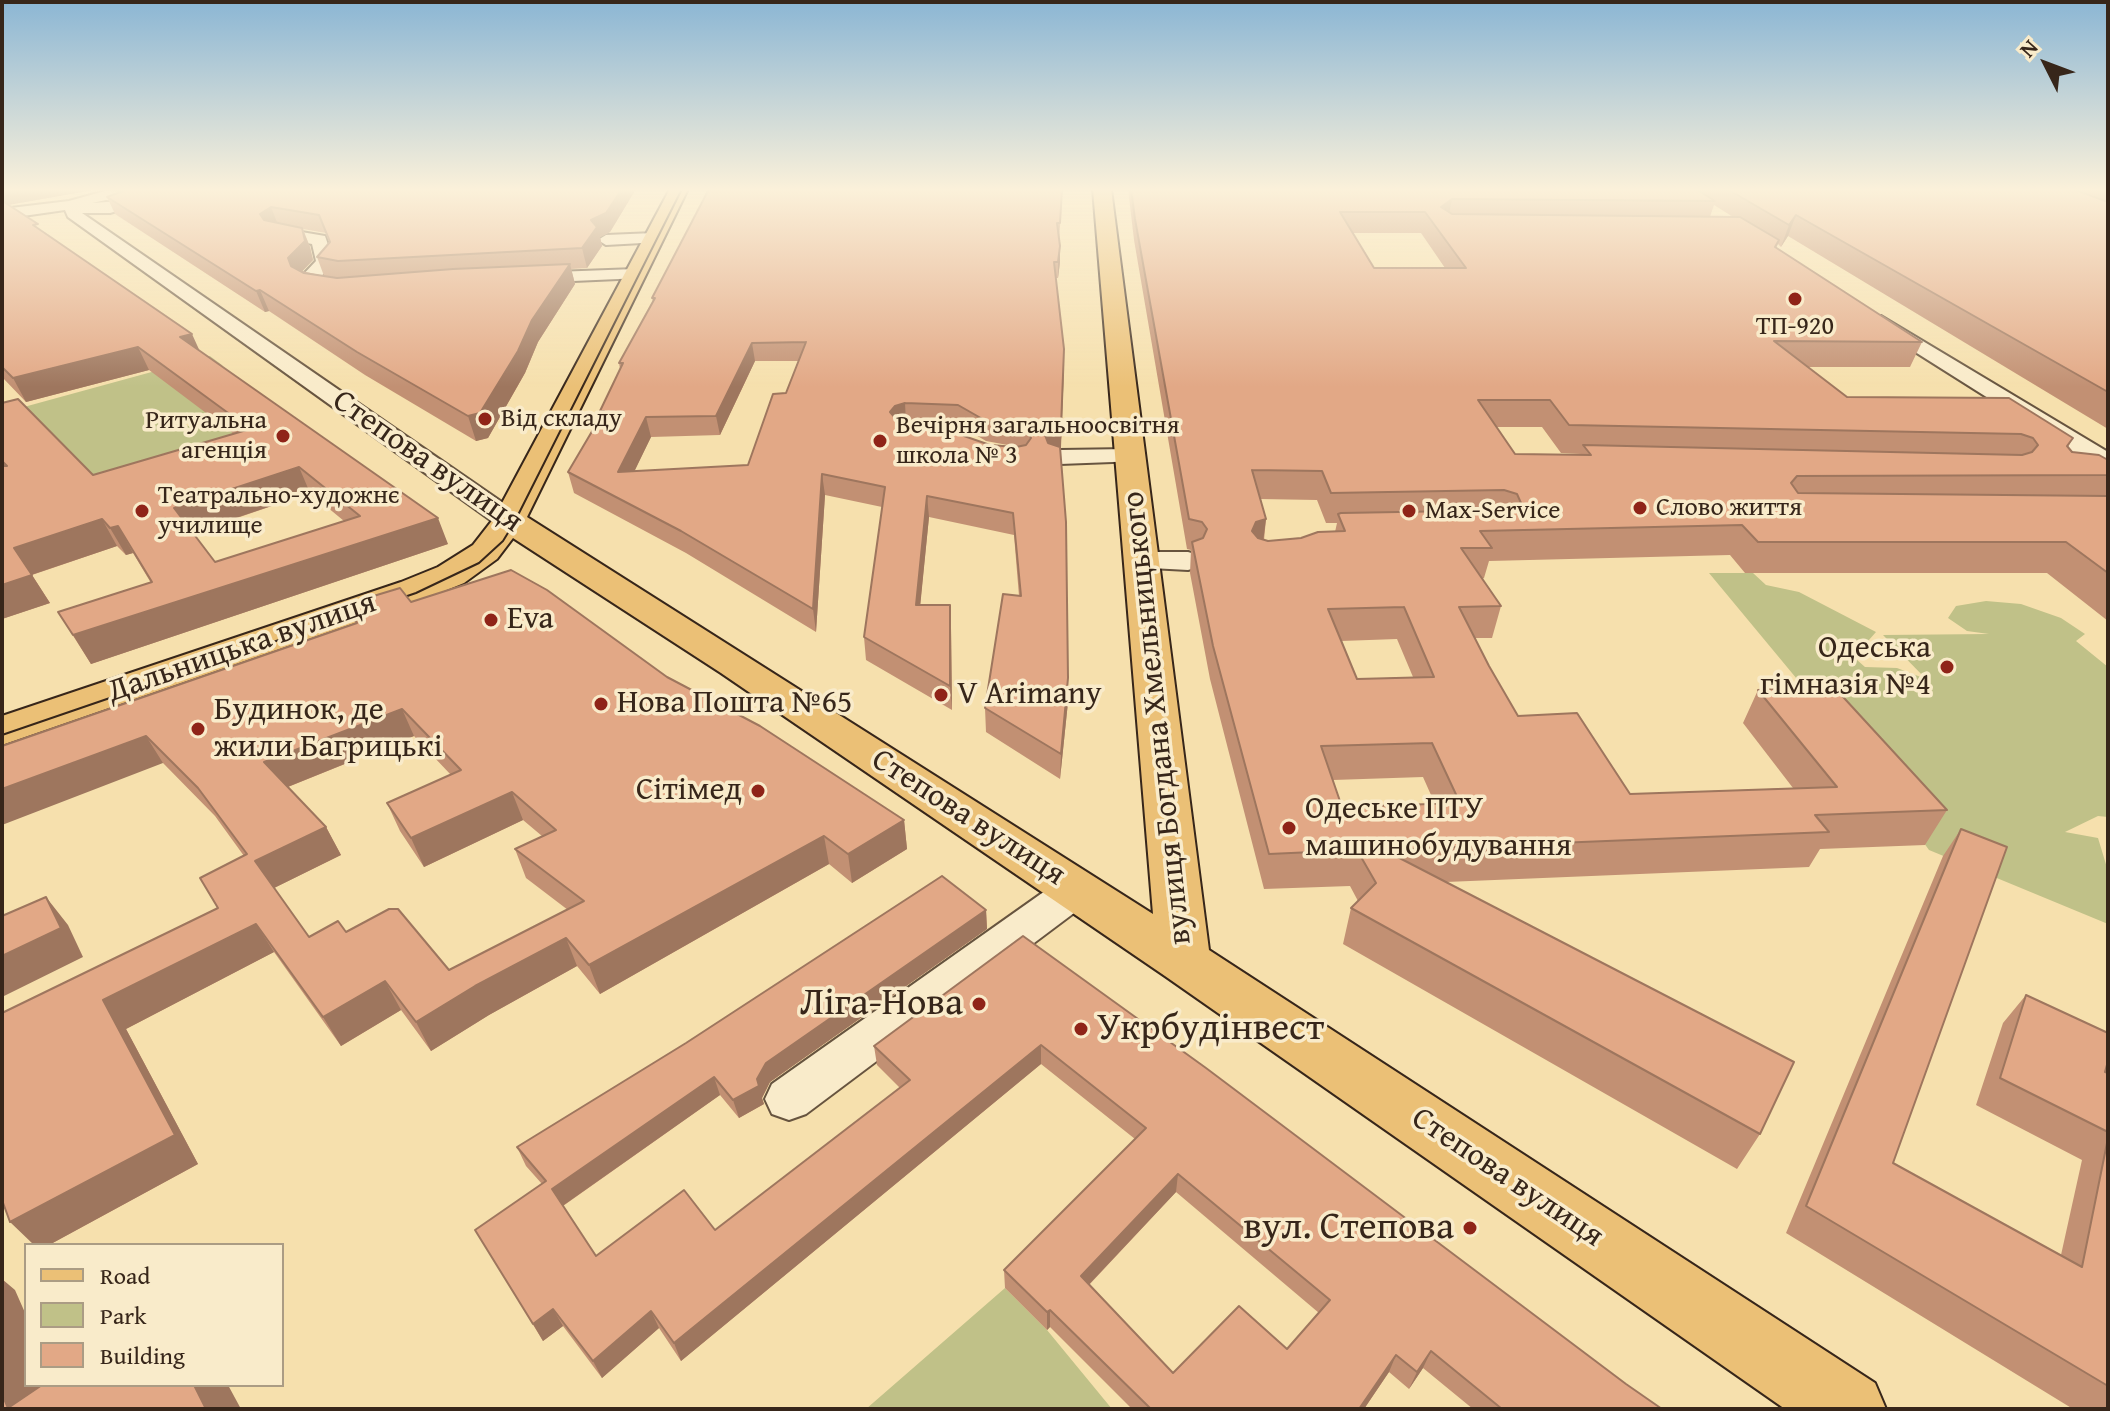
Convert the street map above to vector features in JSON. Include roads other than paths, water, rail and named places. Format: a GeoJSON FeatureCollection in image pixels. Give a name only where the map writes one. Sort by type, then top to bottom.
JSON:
{"type":"FeatureCollection","features":[{"type":"Feature","properties":{"kind":"main road","name":"Дальницька вулиця"},"geometry":{"type":"LineString","coordinates":[[2,731],[451,575],[485,552],[509,520],[645,255]]}},
{"type":"Feature","properties":{"kind":"main road","name":"вулиця Богдана Хмельницького"},"geometry":{"type":"LineString","coordinates":[[1109,255],[1130,456],[1165,561],[1184,961]]}},
{"type":"Feature","properties":{"kind":"main road","name":"Степова вулиця"},"geometry":{"type":"LineString","coordinates":[[509,520],[735,664],[1184,961],[1849,1409]]}},
{"type":"Feature","properties":{"kind":"main road"},"geometry":{"type":"LineString","coordinates":[[451,575],[517,565],[589,572]]}},
{"type":"Feature","properties":{"kind":"street","name":"Степова вулиця"},"geometry":{"type":"LineString","coordinates":[[134,255],[509,520]]}},
{"type":"Feature","properties":{"kind":"street"},"geometry":{"type":"LineString","coordinates":[[323,255],[325,262],[307,280],[319,286],[361,289]]}},
{"type":"Feature","properties":{"kind":"street"},"geometry":{"type":"LineString","coordinates":[[505,279],[635,274]]}},
{"type":"Feature","properties":{"kind":"street"},"geometry":{"type":"LineString","coordinates":[[1867,313],[2108,463]]}},
{"type":"Feature","properties":{"kind":"street"},"geometry":{"type":"LineString","coordinates":[[1060,457],[1130,456]]}},
{"type":"Feature","properties":{"kind":"street"},"geometry":{"type":"LineString","coordinates":[[2081,474],[2108,474]]}},
{"type":"Feature","properties":{"kind":"street"},"geometry":{"type":"LineString","coordinates":[[789,1099],[1076,890]]}},
{"type":"Feature","properties":{"kind":"tram line"},"geometry":{"type":"LineString","coordinates":[[2,735],[416,593],[479,563],[503,541],[514,523],[649,255]]}},
{"type":"Feature","properties":{"kind":"place","name":"ТП-920"},"geometry":{"type":"Point","coordinates":[1795,299]}},
{"type":"Feature","properties":{"kind":"place","name":"Від складу"},"geometry":{"type":"Point","coordinates":[485,419]}},
{"type":"Feature","properties":{"kind":"place","name":"Ритуальна агенція"},"geometry":{"type":"Point","coordinates":[283,436]}},
{"type":"Feature","properties":{"kind":"place","name":"Вечірня загальноосвітня школа № 3"},"geometry":{"type":"Point","coordinates":[880,441]}},
{"type":"Feature","properties":{"kind":"place","name":"Слово життя"},"geometry":{"type":"Point","coordinates":[1640,508]}},
{"type":"Feature","properties":{"kind":"place","name":"Театрально-художнє училище"},"geometry":{"type":"Point","coordinates":[142,511]}},
{"type":"Feature","properties":{"kind":"place","name":"Max-Service"},"geometry":{"type":"Point","coordinates":[1409,511]}},
{"type":"Feature","properties":{"kind":"place","name":"Eva"},"geometry":{"type":"Point","coordinates":[491,620]}},
{"type":"Feature","properties":{"kind":"place","name":"Одеська гімназія №4"},"geometry":{"type":"Point","coordinates":[1947,667]}},
{"type":"Feature","properties":{"kind":"place","name":"V Arimany"},"geometry":{"type":"Point","coordinates":[941,695]}},
{"type":"Feature","properties":{"kind":"place","name":"Нова Пошта №65"},"geometry":{"type":"Point","coordinates":[601,704]}},
{"type":"Feature","properties":{"kind":"place","name":"Будинок, де жили Багрицькі"},"geometry":{"type":"Point","coordinates":[198,729]}},
{"type":"Feature","properties":{"kind":"place","name":"Сітімед"},"geometry":{"type":"Point","coordinates":[758,791]}},
{"type":"Feature","properties":{"kind":"place","name":"Одеське ПТУ машинобудування"},"geometry":{"type":"Point","coordinates":[1289,828]}},
{"type":"Feature","properties":{"kind":"place","name":"Ліга-Нова"},"geometry":{"type":"Point","coordinates":[979,1004]}},
{"type":"Feature","properties":{"kind":"place","name":"Укрбудінвест"},"geometry":{"type":"Point","coordinates":[1081,1029]}},
{"type":"Feature","properties":{"kind":"place","name":"вул. Степова"},"geometry":{"type":"Point","coordinates":[1470,1228]}}]}
